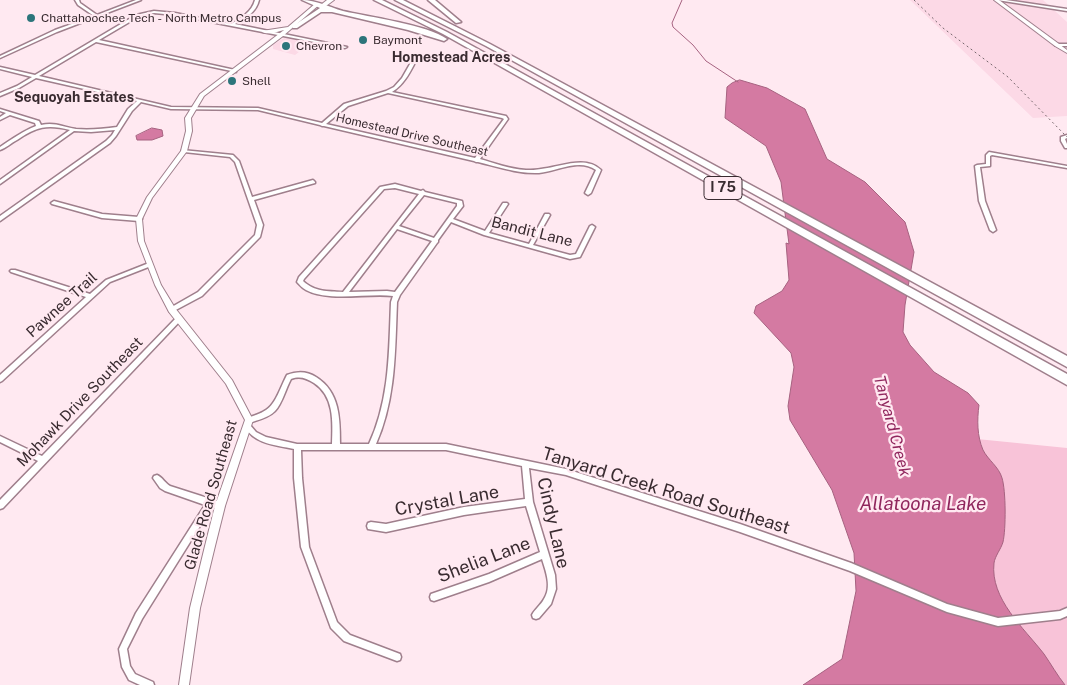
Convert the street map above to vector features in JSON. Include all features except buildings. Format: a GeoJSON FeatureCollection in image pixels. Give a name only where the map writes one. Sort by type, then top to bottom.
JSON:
{"type":"FeatureCollection","features":[{"type":"Feature","properties":{"kind":"highway","name":"I 75"},"geometry":{"type":"LineString","coordinates":[[377,0],[436,28],[1067,380]]}},
{"type":"Feature","properties":{"kind":"highway","name":"I 75"},"geometry":{"type":"LineString","coordinates":[[398,0],[439,19],[505,54],[1067,362]]}},
{"type":"Feature","properties":{"kind":"highway"},"geometry":{"type":"LineString","coordinates":[[431,0],[452,19],[505,54]]}},
{"type":"Feature","properties":{"kind":"highway"},"geometry":{"type":"LineString","coordinates":[[315,5],[439,37],[546,90]]}},
{"type":"Feature","properties":{"kind":"highway"},"geometry":{"type":"LineString","coordinates":[[295,27],[320,10],[332,10]]}},
{"type":"Feature","properties":{"kind":"main road"},"geometry":{"type":"LineString","coordinates":[[315,5],[331,0]]}},
{"type":"Feature","properties":{"kind":"main road"},"geometry":{"type":"LineString","coordinates":[[998,0],[1057,45]]}},
{"type":"Feature","properties":{"kind":"street"},"geometry":{"type":"LineString","coordinates":[[77,0],[79,4],[98,17]]}},
{"type":"Feature","properties":{"kind":"street"},"geometry":{"type":"LineString","coordinates":[[0,57],[56,31],[98,17],[139,0]]}},
{"type":"Feature","properties":{"kind":"street"},"geometry":{"type":"LineString","coordinates":[[231,26],[256,8],[257,0]]}},
{"type":"Feature","properties":{"kind":"street"},"geometry":{"type":"LineString","coordinates":[[998,0],[1067,10]]}},
{"type":"Feature","properties":{"kind":"street"},"geometry":{"type":"LineString","coordinates":[[282,35],[295,27],[315,5]]}},
{"type":"Feature","properties":{"kind":"street"},"geometry":{"type":"LineString","coordinates":[[264,32],[283,30],[315,5]]}},
{"type":"Feature","properties":{"kind":"street"},"geometry":{"type":"LineString","coordinates":[[54,202],[102,216],[139,219],[149,198],[184,151],[188,131],[188,118],[202,95],[282,35],[315,5]]}},
{"type":"Feature","properties":{"kind":"street"},"geometry":{"type":"LineString","coordinates":[[0,94],[18,87],[137,16],[154,12],[175,14],[345,47]]}},
{"type":"Feature","properties":{"kind":"street"},"geometry":{"type":"LineString","coordinates":[[238,21],[241,26],[252,30]]}},
{"type":"Feature","properties":{"kind":"street"},"geometry":{"type":"LineString","coordinates":[[96,41],[235,71]]}},
{"type":"Feature","properties":{"kind":"street"},"geometry":{"type":"LineString","coordinates":[[1057,45],[1067,45]]}},
{"type":"Feature","properties":{"kind":"street"},"geometry":{"type":"LineString","coordinates":[[1057,45],[1067,52]]}},
{"type":"Feature","properties":{"kind":"street"},"geometry":{"type":"LineString","coordinates":[[322,125],[346,105],[388,92],[404,79],[416,56]]}},
{"type":"Feature","properties":{"kind":"street","name":"Homestead Drive Southeast"},"geometry":{"type":"LineString","coordinates":[[0,68],[37,75],[171,108],[258,109],[523,171],[546,170],[571,165],[599,168],[588,193]]}},
{"type":"Feature","properties":{"kind":"street"},"geometry":{"type":"LineString","coordinates":[[388,92],[504,117],[506,119],[476,161]]}},
{"type":"Feature","properties":{"kind":"street"},"geometry":{"type":"LineString","coordinates":[[0,219],[108,142],[114,136],[130,110],[140,101]]}},
{"type":"Feature","properties":{"kind":"street"},"geometry":{"type":"LineString","coordinates":[[0,110],[37,122],[39,127]]}},
{"type":"Feature","properties":{"kind":"street"},"geometry":{"type":"LineString","coordinates":[[0,119],[10,113]]}},
{"type":"Feature","properties":{"kind":"street"},"geometry":{"type":"LineString","coordinates":[[0,149],[28,131],[39,127],[53,125],[73,130],[118,128]]}},
{"type":"Feature","properties":{"kind":"street"},"geometry":{"type":"LineString","coordinates":[[0,182],[73,130]]}},
{"type":"Feature","properties":{"kind":"street"},"geometry":{"type":"LineString","coordinates":[[1067,136],[1063,138],[1067,147]]}},
{"type":"Feature","properties":{"kind":"street"},"geometry":{"type":"LineString","coordinates":[[172,310],[200,294],[258,236],[260,225],[237,161],[231,156],[184,151]]}},
{"type":"Feature","properties":{"kind":"street"},"geometry":{"type":"LineString","coordinates":[[993,230],[982,201],[977,166],[988,165],[987,158],[991,153],[1067,167]]}},
{"type":"Feature","properties":{"kind":"street"},"geometry":{"type":"LineString","coordinates":[[251,199],[313,182]]}},
{"type":"Feature","properties":{"kind":"street"},"geometry":{"type":"LineString","coordinates":[[372,446],[380,432],[384,415],[392,355],[394,302],[397,294],[451,220],[460,206],[460,202],[395,186],[382,188],[300,278],[301,285],[310,292],[321,294],[385,292],[397,294]]}},
{"type":"Feature","properties":{"kind":"street"},"geometry":{"type":"LineString","coordinates":[[345,293],[423,192]]}},
{"type":"Feature","properties":{"kind":"street"},"geometry":{"type":"LineString","coordinates":[[486,234],[505,204]]}},
{"type":"Feature","properties":{"kind":"street"},"geometry":{"type":"LineString","coordinates":[[530,246],[547,216]]}},
{"type":"Feature","properties":{"kind":"street","name":"Glade Road Southeast"},"geometry":{"type":"LineString","coordinates":[[139,219],[141,240],[149,265],[172,310],[229,382],[248,424],[220,506],[195,608],[184,685]]}},
{"type":"Feature","properties":{"kind":"street","name":"Bandit Lane"},"geometry":{"type":"LineString","coordinates":[[451,220],[486,234],[570,257],[578,256],[592,227]]}},
{"type":"Feature","properties":{"kind":"street"},"geometry":{"type":"LineString","coordinates":[[396,228],[436,241]]}},
{"type":"Feature","properties":{"kind":"street","name":"Pawnee Trail"},"geometry":{"type":"LineString","coordinates":[[1,376],[89,296],[113,278],[149,265]]}},
{"type":"Feature","properties":{"kind":"street"},"geometry":{"type":"LineString","coordinates":[[13,271],[89,296]]}},
{"type":"Feature","properties":{"kind":"street","name":"Mohawk Drive Southeast"},"geometry":{"type":"LineString","coordinates":[[0,505],[180,319]]}},
{"type":"Feature","properties":{"kind":"street"},"geometry":{"type":"LineString","coordinates":[[248,424],[272,411],[290,377],[294,374],[308,376],[322,383],[330,395],[335,408],[336,447]]}},
{"type":"Feature","properties":{"kind":"street","name":"Tanyard Creek Road Southeast"},"geometry":{"type":"LineString","coordinates":[[248,424],[254,434],[265,440],[297,447],[446,447],[566,472],[740,528],[851,567],[947,608],[998,622],[1060,615],[1067,612]]}},
{"type":"Feature","properties":{"kind":"street"},"geometry":{"type":"LineString","coordinates":[[0,439],[43,460]]}},
{"type":"Feature","properties":{"kind":"street"},"geometry":{"type":"LineString","coordinates":[[297,447],[305,547],[334,625],[347,638],[397,657]]}},
{"type":"Feature","properties":{"kind":"street","name":"Cindy Lane"},"geometry":{"type":"LineString","coordinates":[[526,463],[529,502],[551,575],[552,589],[548,601],[536,615]]}},
{"type":"Feature","properties":{"kind":"street"},"geometry":{"type":"LineString","coordinates":[[157,478],[168,489],[220,506]]}},
{"type":"Feature","properties":{"kind":"street","name":"Crystal Lane"},"geometry":{"type":"LineString","coordinates":[[370,526],[386,528],[464,512],[529,502]]}},
{"type":"Feature","properties":{"kind":"street"},"geometry":{"type":"LineString","coordinates":[[150,685],[132,677],[126,667],[123,649],[139,616],[210,503]]}},
{"type":"Feature","properties":{"kind":"street","name":"Shelia Lane"},"geometry":{"type":"LineString","coordinates":[[434,597],[489,578],[545,554]]}},
{"type":"Feature","properties":{"kind":"shaded area"},"geometry":{"type":"Polygon","coordinates":[[[910,0],[1043,0],[1067,22],[1067,45],[1063,45],[1067,49],[1067,116],[1033,118],[910,0]]]}},
{"type":"Feature","properties":{"kind":"shaded area"},"geometry":{"type":"Polygon","coordinates":[[[284,38],[312,42],[295,55],[273,49],[273,45],[284,38]]]}},
{"type":"Feature","properties":{"kind":"shaded area"},"geometry":{"type":"Polygon","coordinates":[[[977,439],[1067,448],[1067,685],[1065,685],[988,588],[977,439]]]}},
{"type":"Feature","properties":{"kind":"water","name":"Allatoona Lake"},"geometry":{"type":"Polygon","coordinates":[[[740,80],[767,88],[805,109],[827,159],[865,182],[905,222],[914,252],[905,305],[903,332],[910,345],[934,372],[968,393],[979,405],[978,428],[981,445],[985,454],[1001,474],[1004,492],[1004,536],[994,563],[997,589],[1010,612],[1044,654],[1065,685],[803,685],[842,659],[856,591],[854,553],[832,490],[790,420],[788,406],[794,367],[791,353],[754,313],[756,306],[782,291],[789,280],[786,243],[789,244],[781,182],[766,146],[725,118],[727,87],[740,80]]]}},
{"type":"Feature","properties":{"kind":"water"},"geometry":{"type":"Polygon","coordinates":[[[152,128],[162,130],[163,136],[152,140],[137,140],[136,136],[152,128]]]}},
{"type":"Feature","properties":{"kind":"waterway","name":"Tanyard Creek"},"geometry":{"type":"LineString","coordinates":[[682,0],[672,23],[673,27],[693,45],[706,61],[738,82]]}},
{"type":"Feature","properties":{"kind":"railway"},"geometry":{"type":"LineString","coordinates":[[914,0],[943,28],[1008,77],[1067,137]]}},
{"type":"Feature","properties":{"kind":"place","name":"Chattahoochee Tech - North Metro Campus"},"geometry":{"type":"Point","coordinates":[31,18]}},
{"type":"Feature","properties":{"kind":"place","name":"Baymont"},"geometry":{"type":"Point","coordinates":[363,40]}},
{"type":"Feature","properties":{"kind":"place","name":"Chevron"},"geometry":{"type":"Point","coordinates":[286,46]}},
{"type":"Feature","properties":{"kind":"place","name":"Shell"},"geometry":{"type":"Point","coordinates":[232,81]}},
{"type":"Feature","properties":{"kind":"district","name":"Homestead Acres"},"geometry":{"type":"Point","coordinates":[451,58]}},
{"type":"Feature","properties":{"kind":"district","name":"Sequoyah Estates"},"geometry":{"type":"Point","coordinates":[74,98]}}]}
